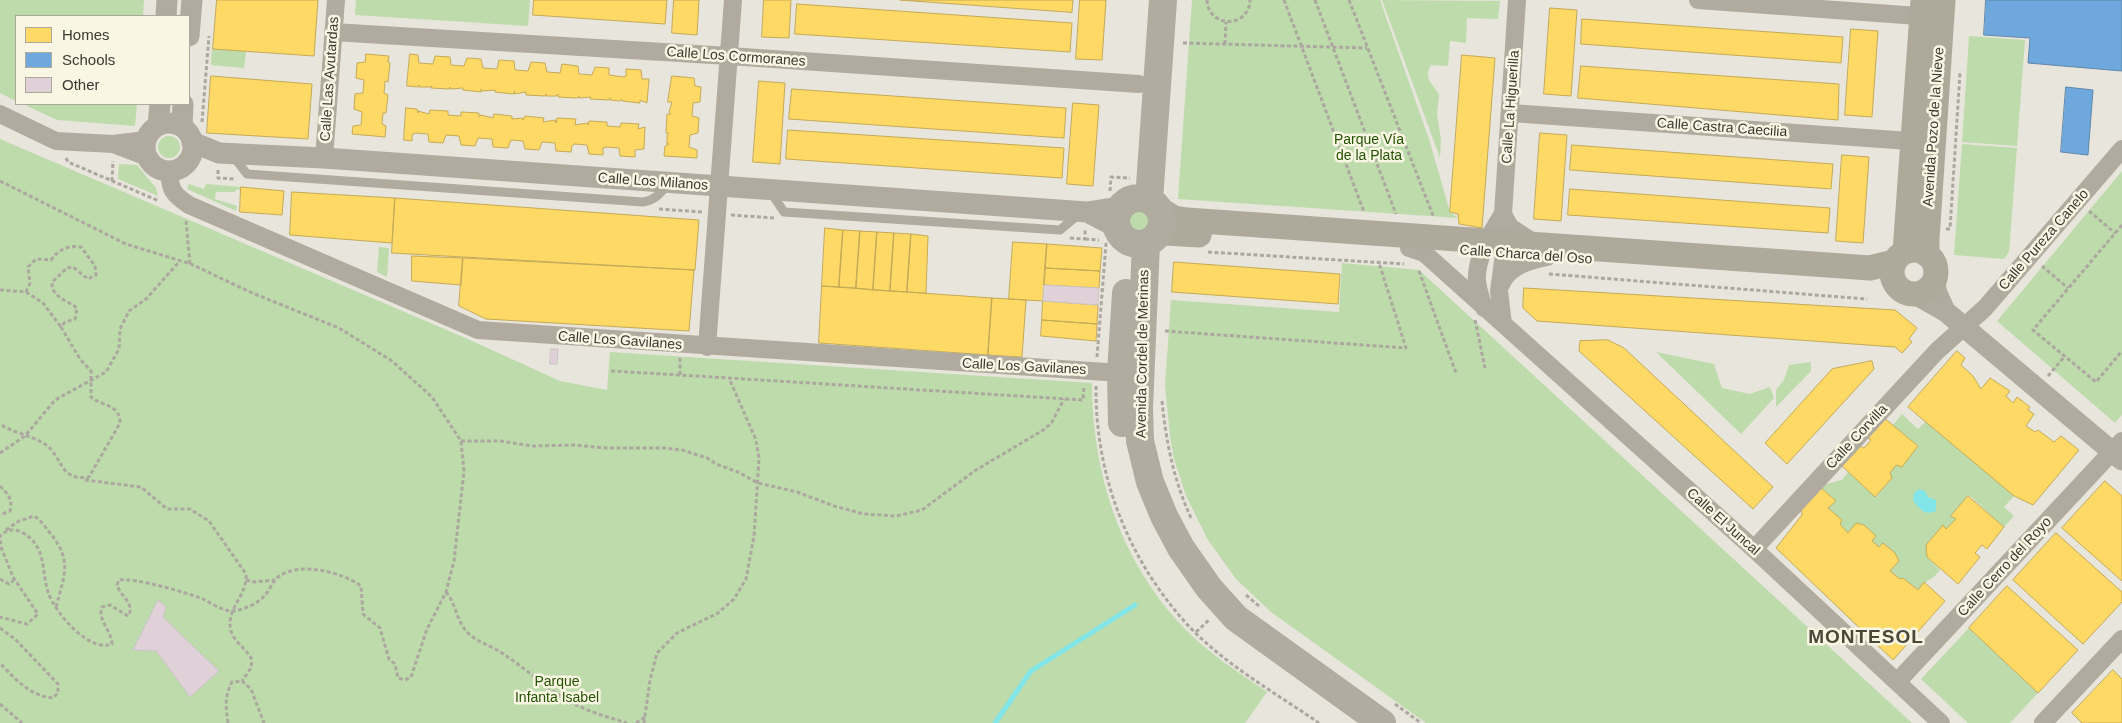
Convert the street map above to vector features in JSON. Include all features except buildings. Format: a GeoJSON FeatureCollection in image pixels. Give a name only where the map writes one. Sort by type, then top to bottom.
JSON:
{"type":"FeatureCollection","features":[{"type":"Feature","properties":{"kind":"main road","name":"Avenida Cordel de Merinas"},"geometry":{"type":"LineString","coordinates":[[1146,0],[1139,84],[1139,408],[1140,442],[1150,482],[1164,516],[1181,548],[1209,588],[1236,618],[1382,723]]}},
{"type":"Feature","properties":{"kind":"main road","name":"Avenida Cordel de Merinas"},"geometry":{"type":"LineString","coordinates":[[1162,0],[1121,373],[1123,446],[1133,489],[1148,525],[1165,558],[1195,600],[1204,625],[1224,631],[1350,723]]}},
{"type":"Feature","properties":{"kind":"main road","name":"Avenida Pozo de la Nieve"},"geometry":{"type":"LineString","coordinates":[[1912,271],[1932,8]]}},
{"type":"Feature","properties":{"kind":"main road","name":"Calle Charca del Oso"},"geometry":{"type":"LineString","coordinates":[[1138,220],[1166,233],[1412,250],[1494,237],[1543,251],[1912,271]]}},
{"type":"Feature","properties":{"kind":"main road","name":"Calle Charca del Oso"},"geometry":{"type":"LineString","coordinates":[[1543,251],[1912,271]]}},
{"type":"Feature","properties":{"kind":"street"},"geometry":{"type":"LineString","coordinates":[[166,15],[167,0]]}},
{"type":"Feature","properties":{"kind":"street"},"geometry":{"type":"LineString","coordinates":[[190,24],[192,0]]}},
{"type":"Feature","properties":{"kind":"street","name":"Calle Las Avutardas"},"geometry":{"type":"LineString","coordinates":[[324,158],[336,0]]}},
{"type":"Feature","properties":{"kind":"street"},"geometry":{"type":"LineString","coordinates":[[707,347],[733,0]]}},
{"type":"Feature","properties":{"kind":"street","name":"Calle La Higuerilla"},"geometry":{"type":"LineString","coordinates":[[1494,237],[1510,113],[1517,0]]}},
{"type":"Feature","properties":{"kind":"street"},"geometry":{"type":"LineString","coordinates":[[1698,0],[1932,8]]}},
{"type":"Feature","properties":{"kind":"street","name":"Calle Los Cormoranes"},"geometry":{"type":"LineString","coordinates":[[334,32],[729,56],[1139,84]]}},
{"type":"Feature","properties":{"kind":"street"},"geometry":{"type":"LineString","coordinates":[[160,105],[151,141],[159,168],[170,171],[183,166],[188,143],[184,105]]}},
{"type":"Feature","properties":{"kind":"street","name":"Calle Castra Caecilia"},"geometry":{"type":"LineString","coordinates":[[1510,113],[1923,142]]}},
{"type":"Feature","properties":{"kind":"street"},"geometry":{"type":"LineString","coordinates":[[0,114],[56,141],[113,144],[151,141],[170,123],[188,143]]}},
{"type":"Feature","properties":{"kind":"street","name":"Calle Los Milanos"},"geometry":{"type":"LineString","coordinates":[[188,143],[226,153],[324,158],[1085,212],[1138,220]]}},
{"type":"Feature","properties":{"kind":"street","name":"Calle Pureza Canelo"},"geometry":{"type":"LineString","coordinates":[[1964,328],[1985,308],[2122,149]]}},
{"type":"Feature","properties":{"kind":"street","name":"Calle Los Gavilanes"},"geometry":{"type":"LineString","coordinates":[[170,171],[170,187],[173,194],[189,205],[478,330],[707,347],[1121,373]]}},
{"type":"Feature","properties":{"kind":"street"},"geometry":{"type":"LineString","coordinates":[[1494,237],[1503,324]]}},
{"type":"Feature","properties":{"kind":"street"},"geometry":{"type":"LineString","coordinates":[[1478,310],[1477,279],[1494,237]]}},
{"type":"Feature","properties":{"kind":"street","name":"Calle El Juncal"},"geometry":{"type":"LineString","coordinates":[[1412,250],[1424,253],[1432,260],[1478,310],[1503,324],[1754,549],[1941,723]]}},
{"type":"Feature","properties":{"kind":"street"},"geometry":{"type":"LineString","coordinates":[[1499,291],[1503,280],[1516,267],[1543,251]]}},
{"type":"Feature","properties":{"kind":"street"},"geometry":{"type":"LineString","coordinates":[[1912,271],[1937,293],[1945,311],[1964,328],[2119,451]]}},
{"type":"Feature","properties":{"kind":"street","name":"Calle Corvilla"},"geometry":{"type":"LineString","coordinates":[[1754,549],[1937,351],[1964,328]]}},
{"type":"Feature","properties":{"kind":"street","name":"Calle Cerro del Royo"},"geometry":{"type":"LineString","coordinates":[[1897,682],[2119,451]]}},
{"type":"Feature","properties":{"kind":"street"},"geometry":{"type":"LineString","coordinates":[[2043,723],[2122,639]]}},
{"type":"Feature","properties":{"kind":"lane"},"geometry":{"type":"LineString","coordinates":[[226,153],[247,174],[633,201],[652,201],[660,195],[669,183]]}},
{"type":"Feature","properties":{"kind":"path"},"geometry":{"type":"LineString","coordinates":[[1207,0],[1211,14],[1217,19],[1226,22],[1242,17],[1248,10],[1250,0]]}},
{"type":"Feature","properties":{"kind":"path"},"geometry":{"type":"LineString","coordinates":[[1284,0],[1366,220]]}},
{"type":"Feature","properties":{"kind":"path"},"geometry":{"type":"LineString","coordinates":[[1315,0],[1396,214],[1412,250],[1456,373]]}},
{"type":"Feature","properties":{"kind":"path"},"geometry":{"type":"LineString","coordinates":[[1348,0],[1437,225]]}},
{"type":"Feature","properties":{"kind":"path"},"geometry":{"type":"LineString","coordinates":[[1225,44],[1226,22]]}},
{"type":"Feature","properties":{"kind":"path"},"geometry":{"type":"LineString","coordinates":[[1182,52],[1184,34]]}},
{"type":"Feature","properties":{"kind":"path"},"geometry":{"type":"LineString","coordinates":[[1183,43],[1368,48]]}},
{"type":"Feature","properties":{"kind":"path"},"geometry":{"type":"LineString","coordinates":[[56,141],[68,162],[164,203],[189,205],[185,224],[190,264]]}},
{"type":"Feature","properties":{"kind":"path"},"geometry":{"type":"LineString","coordinates":[[0,181],[126,244],[190,264],[250,292],[339,328],[392,361],[432,398],[461,441],[464,471],[454,561],[446,592],[427,629],[411,678],[405,680],[398,678],[396,664],[389,659],[380,628],[363,614],[361,586],[351,579],[334,572],[320,570],[287,572],[276,580],[260,601],[232,610],[217,607],[204,600],[134,579],[119,580],[117,585],[119,591],[131,606],[131,611],[128,616],[110,605],[102,607],[101,618],[112,636],[112,644],[104,647],[93,644],[80,634],[56,609],[48,592],[44,560],[38,548],[26,535],[15,529],[5,531]]}},
{"type":"Feature","properties":{"kind":"path"},"geometry":{"type":"LineString","coordinates":[[2077,202],[2115,233]]}},
{"type":"Feature","properties":{"kind":"path"},"geometry":{"type":"LineString","coordinates":[[2122,225],[2034,330],[2096,382],[2122,351]]}},
{"type":"Feature","properties":{"kind":"path"},"geometry":{"type":"LineString","coordinates":[[26,292],[30,283],[28,267],[36,259],[46,261],[72,245],[82,247],[95,266],[96,275],[88,279],[73,267],[67,268],[52,282],[53,294],[77,308],[75,319],[65,322],[61,327]]}},
{"type":"Feature","properties":{"kind":"path"},"geometry":{"type":"LineString","coordinates":[[1204,251],[1408,264],[1412,250]]}},
{"type":"Feature","properties":{"kind":"path"},"geometry":{"type":"LineString","coordinates":[[1543,251],[1546,274],[1867,299]]}},
{"type":"Feature","properties":{"kind":"path"},"geometry":{"type":"LineString","coordinates":[[2030,255],[2068,288]]}},
{"type":"Feature","properties":{"kind":"path"},"geometry":{"type":"LineString","coordinates":[[0,453],[25,436],[55,400],[106,372],[114,361],[119,349],[120,329],[129,311],[146,299],[179,262]]}},
{"type":"Feature","properties":{"kind":"path"},"geometry":{"type":"LineString","coordinates":[[1165,331],[1406,348],[1379,263]]}},
{"type":"Feature","properties":{"kind":"path"},"geometry":{"type":"LineString","coordinates":[[0,290],[26,292],[43,303],[61,327],[80,359],[91,371],[90,397],[97,402],[116,409],[120,415],[120,423],[89,478],[70,476],[44,443],[0,424]]}},
{"type":"Feature","properties":{"kind":"path"},"geometry":{"type":"LineString","coordinates":[[1478,310],[1485,368]]}},
{"type":"Feature","properties":{"kind":"path"},"geometry":{"type":"LineString","coordinates":[[1164,340],[1165,323]]}},
{"type":"Feature","properties":{"kind":"path"},"geometry":{"type":"LineString","coordinates":[[680,374],[681,345]]}},
{"type":"Feature","properties":{"kind":"path"},"geometry":{"type":"LineString","coordinates":[[2044,382],[2066,356]]}},
{"type":"Feature","properties":{"kind":"path"},"geometry":{"type":"LineString","coordinates":[[611,371],[1083,400],[1085,371]]}},
{"type":"Feature","properties":{"kind":"path"},"geometry":{"type":"LineString","coordinates":[[644,723],[650,680],[657,654],[677,634],[718,613],[734,599],[746,579],[754,536],[759,459],[756,440],[729,378]]}},
{"type":"Feature","properties":{"kind":"path"},"geometry":{"type":"LineString","coordinates":[[1162,394],[1168,446],[1175,478],[1194,524]]}},
{"type":"Feature","properties":{"kind":"path"},"geometry":{"type":"LineString","coordinates":[[461,441],[500,441],[534,446],[574,445],[606,448],[664,448],[682,450],[707,458],[716,464],[758,482],[797,492],[864,514],[896,516],[922,510],[976,470],[1045,429],[1052,422],[1064,399]]}},
{"type":"Feature","properties":{"kind":"path"},"geometry":{"type":"LineString","coordinates":[[82,478],[93,482],[141,487],[166,509],[190,509],[209,521],[246,574],[244,589],[232,610],[231,631],[252,660],[251,668],[242,681]]}},
{"type":"Feature","properties":{"kind":"path"},"geometry":{"type":"LineString","coordinates":[[0,486],[9,495],[12,504],[10,510],[0,515]]}},
{"type":"Feature","properties":{"kind":"path"},"geometry":{"type":"LineString","coordinates":[[0,617],[27,624],[38,614],[13,577],[1,546],[0,536],[19,521],[34,516],[39,519],[53,536],[66,562],[66,576],[56,609]]}},
{"type":"Feature","properties":{"kind":"path"},"geometry":{"type":"LineString","coordinates":[[0,579],[9,584],[13,581],[13,577]]}},
{"type":"Feature","properties":{"kind":"path"},"geometry":{"type":"LineString","coordinates":[[246,580],[254,582],[276,580]]}},
{"type":"Feature","properties":{"kind":"path"},"geometry":{"type":"LineString","coordinates":[[446,592],[454,604],[459,622],[470,634],[525,668],[569,701],[595,713],[627,723]]}},
{"type":"Feature","properties":{"kind":"path"},"geometry":{"type":"LineString","coordinates":[[0,628],[15,639],[58,684],[58,694],[53,698],[41,697],[18,682],[0,663]]}},
{"type":"Feature","properties":{"kind":"path"},"geometry":{"type":"LineString","coordinates":[[228,723],[225,706],[227,693],[232,682],[242,681],[252,689],[264,723]]}},
{"type":"Feature","properties":{"kind":"path"},"geometry":{"type":"LineString","coordinates":[[0,704],[22,723]]}},
{"type":"Feature","properties":{"kind":"path"},"geometry":{"type":"LineString","coordinates":[[636,723],[645,717]]}},
{"type":"Feature","properties":{"kind":"green space"},"geometry":{"type":"Polygon","coordinates":[[[0,0],[144,0],[143,15],[15,15],[15,100],[0,93],[0,0]]]}},
{"type":"Feature","properties":{"kind":"green space"},"geometry":{"type":"Polygon","coordinates":[[[356,0],[530,0],[528,26],[355,15],[356,0]]]}},
{"type":"Feature","properties":{"kind":"green space","name":"Parque Vía de la Plata"},"geometry":{"type":"Polygon","coordinates":[[[1192,0],[1380,0],[1429,139],[1450,212],[1458,218],[1178,199],[1192,0]]]}},
{"type":"Feature","properties":{"kind":"green space"},"geometry":{"type":"Polygon","coordinates":[[[1382,0],[1500,1],[1498,19],[1467,18],[1466,43],[1450,41],[1448,66],[1431,65],[1429,69],[1429,80],[1439,94],[1437,115],[1441,139],[1440,158],[1382,0]]]}},
{"type":"Feature","properties":{"kind":"green space"},"geometry":{"type":"Polygon","coordinates":[[[1969,36],[2025,40],[2017,146],[1962,142],[1969,36]]]}},
{"type":"Feature","properties":{"kind":"green space"},"geometry":{"type":"Polygon","coordinates":[[[212,49],[246,51],[244,68],[211,65],[212,49]]]}},
{"type":"Feature","properties":{"kind":"green space"},"geometry":{"type":"Polygon","coordinates":[[[25,105],[137,105],[135,126],[57,120],[25,105]]]}},
{"type":"Feature","properties":{"kind":"green space"},"geometry":{"type":"Polygon","coordinates":[[[169,136],[177,139],[180,147],[177,155],[169,158],[161,155],[158,147],[161,139],[169,136]]]}},
{"type":"Feature","properties":{"kind":"green space","name":"Parque Infanta Isabel"},"geometry":{"type":"Polygon","coordinates":[[[0,139],[470,340],[560,381],[607,390],[610,352],[1092,383],[1097,449],[1104,482],[1114,514],[1142,574],[1161,601],[1192,636],[1267,692],[1245,723],[0,723],[0,139]]]}},
{"type":"Feature","properties":{"kind":"green space"},"geometry":{"type":"Polygon","coordinates":[[[1962,144],[2017,148],[2009,252],[2004,259],[1954,255],[1962,144]]]}},
{"type":"Feature","properties":{"kind":"green space"},"geometry":{"type":"Polygon","coordinates":[[[119,164],[137,165],[156,188],[158,196],[118,179],[119,164]]]}},
{"type":"Feature","properties":{"kind":"green space"},"geometry":{"type":"Polygon","coordinates":[[[2122,171],[2122,415],[2115,423],[1997,321],[2122,171]]]}},
{"type":"Feature","properties":{"kind":"green space"},"geometry":{"type":"Polygon","coordinates":[[[189,184],[204,189],[206,184],[241,187],[241,191],[238,189],[234,192],[216,192],[215,199],[237,206],[236,211],[187,189],[189,184]]]}},
{"type":"Feature","properties":{"kind":"green space"},"geometry":{"type":"Polygon","coordinates":[[[1139,211],[1149,218],[1150,222],[1143,232],[1139,233],[1129,226],[1128,222],[1135,212],[1139,211]]]}},
{"type":"Feature","properties":{"kind":"green space"},"geometry":{"type":"Polygon","coordinates":[[[379,247],[389,248],[387,277],[377,272],[379,247]]]}},
{"type":"Feature","properties":{"kind":"green space"},"geometry":{"type":"Polygon","coordinates":[[[1342,263],[1419,270],[1912,723],[1426,723],[1271,612],[1236,579],[1208,540],[1186,496],[1174,459],[1165,385],[1171,300],[1339,312],[1342,263]]]}},
{"type":"Feature","properties":{"kind":"green space"},"geometry":{"type":"Polygon","coordinates":[[[1656,352],[1714,364],[1722,388],[1750,394],[1770,387],[1774,398],[1741,434],[1656,352]]]}},
{"type":"Feature","properties":{"kind":"green space"},"geometry":{"type":"Polygon","coordinates":[[[1811,362],[1811,371],[1776,407],[1776,390],[1784,380],[1789,365],[1811,362]]]}},
{"type":"Feature","properties":{"kind":"green space"},"geometry":{"type":"Polygon","coordinates":[[[1902,414],[1918,429],[1926,421],[2014,496],[2004,507],[2014,516],[2004,527],[1969,495],[1951,515],[1956,519],[1946,529],[1943,526],[1926,545],[1927,557],[1940,570],[1918,590],[1903,578],[1900,579],[1890,571],[1898,562],[1895,553],[1884,544],[1879,547],[1872,541],[1876,536],[1864,525],[1856,523],[1848,533],[1840,524],[1842,520],[1828,508],[1836,501],[1819,486],[1842,480],[1848,472],[1876,497],[1891,478],[1890,473],[1896,465],[1902,466],[1918,446],[1893,425],[1902,414]]]}},
{"type":"Feature","properties":{"kind":"green space"},"geometry":{"type":"Polygon","coordinates":[[[1969,628],[2038,693],[2010,723],[1968,723],[1921,679],[1969,628]]]}},
{"type":"Feature","properties":{"kind":"water"},"geometry":{"type":"Polygon","coordinates":[[[1919,489],[1925,491],[1928,497],[1936,500],[1936,511],[1925,512],[1915,503],[1913,500],[1914,493],[1919,489]]]}},
{"type":"Feature","properties":{"kind":"waterway"},"geometry":{"type":"LineString","coordinates":[[995,723],[1031,671],[1135,605]]}},
{"type":"Feature","properties":{"kind":"district","name":"MONTESOL"},"geometry":{"type":"Point","coordinates":[1866,638]}}]}
